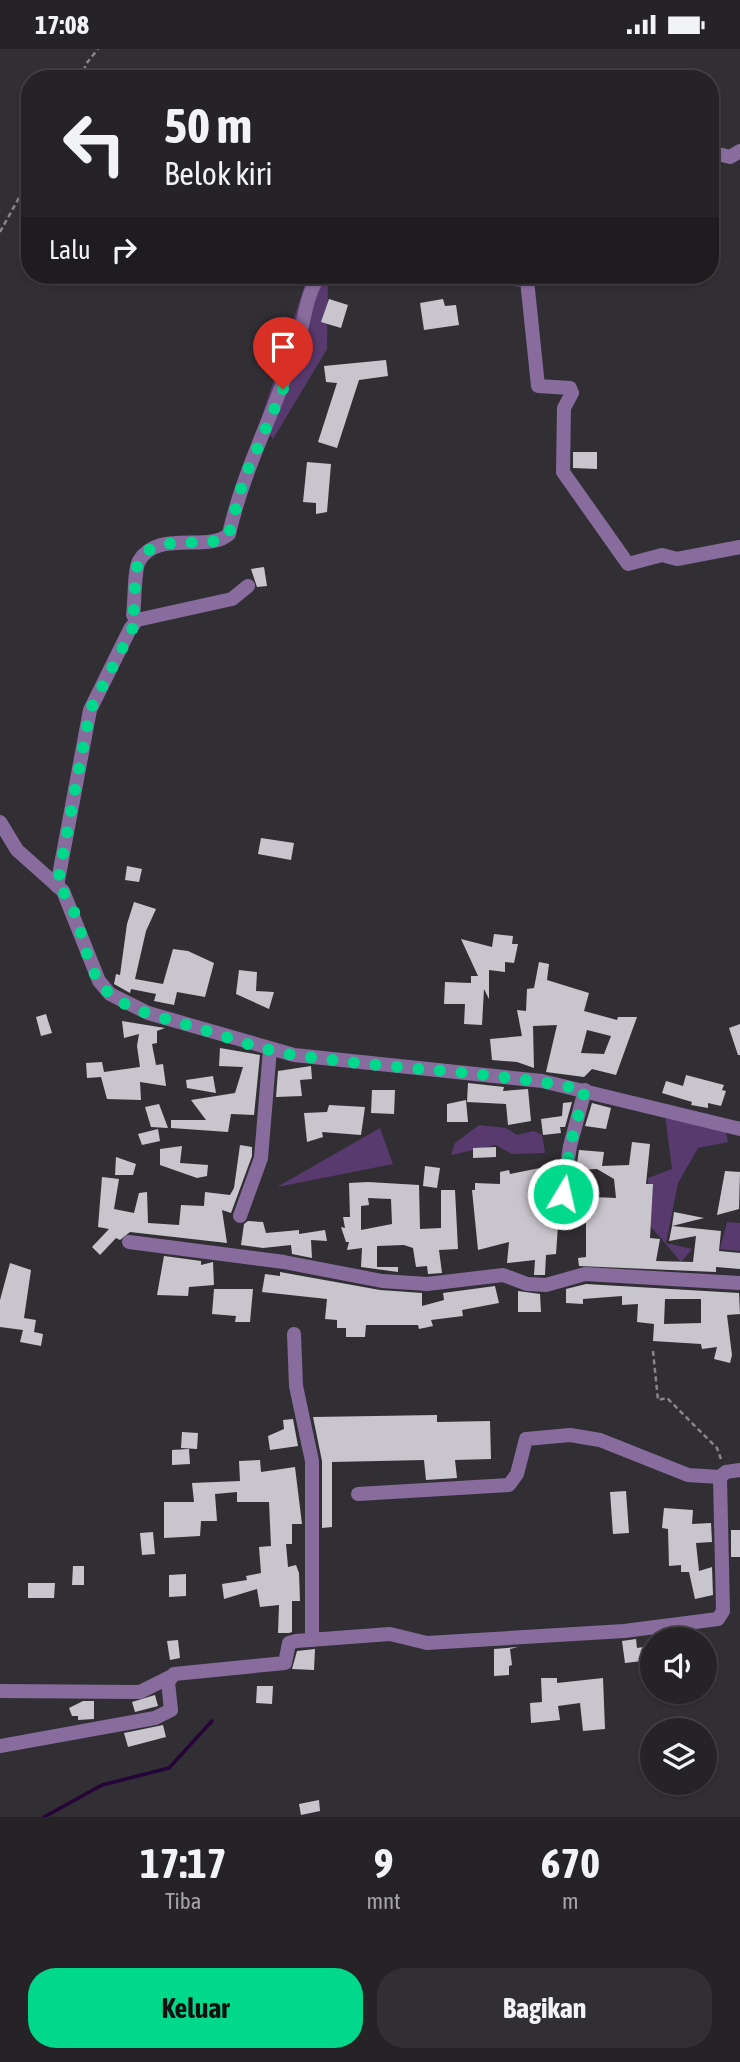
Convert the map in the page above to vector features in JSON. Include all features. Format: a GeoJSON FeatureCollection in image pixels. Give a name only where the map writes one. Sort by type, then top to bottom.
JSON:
{"type":"FeatureCollection","features":[{"type":"Feature","properties":{"kind":"street"},"geometry":{"type":"LineString","coordinates":[[719,154],[730,157],[740,151]]}},
{"type":"Feature","properties":{"kind":"street"},"geometry":{"type":"LineString","coordinates":[[137,620],[133,615],[138,563],[144,555],[157,547],[186,541],[219,541],[229,534],[243,481],[289,373],[307,307],[317,284]]}},
{"type":"Feature","properties":{"kind":"street"},"geometry":{"type":"LineString","coordinates":[[527,284],[538,386],[570,388],[572,393],[564,408],[563,472],[628,564],[662,555],[677,559],[740,547]]}},
{"type":"Feature","properties":{"kind":"street"},"geometry":{"type":"LineString","coordinates":[[55,884],[90,710],[137,620],[232,599],[248,586]]}},
{"type":"Feature","properties":{"kind":"street"},"geometry":{"type":"LineString","coordinates":[[0,822],[17,850],[40,874],[55,884],[69,901],[89,963],[110,994],[148,1013],[294,1055],[542,1081],[740,1129]]}},
{"type":"Feature","properties":{"kind":"street"},"geometry":{"type":"LineString","coordinates":[[240,1216],[261,1158],[270,1049]]}},
{"type":"Feature","properties":{"kind":"street"},"geometry":{"type":"LineString","coordinates":[[563,1194],[570,1146],[585,1090]]}},
{"type":"Feature","properties":{"kind":"street"},"geometry":{"type":"LineString","coordinates":[[129,1243],[284,1262],[382,1281],[427,1284],[503,1275],[527,1284],[546,1285],[585,1274],[740,1283]]}},
{"type":"Feature","properties":{"kind":"street"},"geometry":{"type":"LineString","coordinates":[[294,1334],[296,1386],[312,1461],[312,1640]]}},
{"type":"Feature","properties":{"kind":"street"},"geometry":{"type":"LineString","coordinates":[[0,1691],[140,1692],[170,1677],[285,1663],[289,1643],[390,1633],[427,1643],[624,1631],[718,1619],[723,1611],[729,1473],[688,1475],[600,1440],[547,1435],[526,1439],[517,1474],[509,1485],[358,1494]]}},
{"type":"Feature","properties":{"kind":"street"},"geometry":{"type":"LineString","coordinates":[[0,1746],[155,1718],[171,1710],[170,1677]]}},
{"type":"Feature","properties":{"kind":"path"},"geometry":{"type":"LineString","coordinates":[[84,70],[99,49]]}},
{"type":"Feature","properties":{"kind":"path"},"geometry":{"type":"LineString","coordinates":[[0,232],[21,194]]}},
{"type":"Feature","properties":{"kind":"path"},"geometry":{"type":"LineString","coordinates":[[653,1351],[658,1400],[667,1398],[717,1448],[729,1473]]}},
{"type":"Feature","properties":{"kind":"shaded area"},"geometry":{"type":"Polygon","coordinates":[[[305,284],[328,284],[327,349],[273,439],[260,422],[305,284]]]}},
{"type":"Feature","properties":{"kind":"shaded area"},"geometry":{"type":"Polygon","coordinates":[[[665,1114],[725,1127],[728,1142],[698,1148],[678,1183],[666,1243],[692,1249],[681,1262],[647,1222],[648,1178],[672,1169],[665,1114]]]}},
{"type":"Feature","properties":{"kind":"shaded area"},"geometry":{"type":"Polygon","coordinates":[[[479,1125],[506,1128],[517,1135],[534,1131],[542,1135],[545,1153],[512,1154],[496,1145],[451,1155],[455,1143],[479,1125]]]}},
{"type":"Feature","properties":{"kind":"shaded area"},"geometry":{"type":"Polygon","coordinates":[[[380,1128],[393,1164],[277,1187],[380,1128]]]}},
{"type":"Feature","properties":{"kind":"shaded area"},"geometry":{"type":"Polygon","coordinates":[[[727,1222],[740,1223],[740,1251],[720,1249],[727,1222]]]}},
{"type":"Feature","properties":{"kind":"building"},"geometry":{"type":"Polygon","coordinates":[[[329,299],[348,305],[341,328],[321,322],[329,299]]]}},
{"type":"Feature","properties":{"kind":"building"},"geometry":{"type":"Polygon","coordinates":[[[443,299],[445,306],[456,305],[459,325],[424,330],[420,303],[443,299]]]}},
{"type":"Feature","properties":{"kind":"building"},"geometry":{"type":"Polygon","coordinates":[[[386,360],[388,376],[359,380],[337,448],[318,442],[337,383],[326,382],[324,366],[386,360]]]}},
{"type":"Feature","properties":{"kind":"building"},"geometry":{"type":"Polygon","coordinates":[[[573,452],[597,452],[597,469],[573,468],[573,452]]]}},
{"type":"Feature","properties":{"kind":"building"},"geometry":{"type":"Polygon","coordinates":[[[307,462],[331,464],[327,512],[316,514],[316,503],[303,502],[307,462]]]}},
{"type":"Feature","properties":{"kind":"building"},"geometry":{"type":"Polygon","coordinates":[[[264,567],[267,586],[257,587],[251,569],[264,567]]]}},
{"type":"Feature","properties":{"kind":"building"},"geometry":{"type":"Polygon","coordinates":[[[261,838],[294,843],[291,860],[258,854],[261,838]]]}},
{"type":"Feature","properties":{"kind":"building"},"geometry":{"type":"Polygon","coordinates":[[[127,866],[142,869],[139,882],[125,880],[127,866]]]}},
{"type":"Feature","properties":{"kind":"building"},"geometry":{"type":"Polygon","coordinates":[[[134,902],[156,909],[146,931],[135,979],[163,984],[173,949],[188,951],[214,963],[205,997],[177,992],[174,1005],[154,1001],[156,994],[131,989],[130,993],[114,984],[116,974],[120,975],[127,924],[134,902]]]}},
{"type":"Feature","properties":{"kind":"building"},"geometry":{"type":"Polygon","coordinates":[[[494,934],[513,936],[512,944],[518,944],[514,963],[505,962],[505,972],[489,970],[489,999],[484,989],[482,1025],[464,1024],[465,1004],[444,1004],[445,982],[471,983],[471,976],[478,976],[461,939],[492,947],[494,934]]]}},
{"type":"Feature","properties":{"kind":"building"},"geometry":{"type":"Polygon","coordinates":[[[539,962],[549,964],[547,980],[589,993],[584,1011],[617,1020],[618,1017],[637,1017],[616,1075],[592,1069],[584,1077],[546,1072],[557,1025],[533,1026],[534,1068],[517,1062],[492,1060],[490,1039],[522,1036],[517,1010],[526,1011],[527,989],[534,988],[539,962]],[[587,1030],[581,1053],[604,1054],[611,1036],[587,1030]]]}},
{"type":"Feature","properties":{"kind":"building"},"geometry":{"type":"Polygon","coordinates":[[[239,970],[257,972],[256,991],[274,992],[269,1009],[236,994],[239,970]]]}},
{"type":"Feature","properties":{"kind":"building"},"geometry":{"type":"Polygon","coordinates":[[[46,1014],[52,1033],[41,1036],[36,1017],[46,1014]]]}},
{"type":"Feature","properties":{"kind":"building"},"geometry":{"type":"Polygon","coordinates":[[[122,1021],[165,1028],[157,1031],[157,1043],[152,1044],[156,1065],[163,1064],[166,1086],[140,1082],[141,1100],[107,1099],[101,1077],[87,1078],[86,1063],[102,1062],[104,1072],[140,1067],[137,1046],[139,1034],[124,1038],[122,1021]]]}},
{"type":"Feature","properties":{"kind":"building"},"geometry":{"type":"Polygon","coordinates":[[[740,1024],[740,1055],[738,1055],[729,1028],[740,1024]]]}},
{"type":"Feature","properties":{"kind":"building"},"geometry":{"type":"Polygon","coordinates":[[[220,1048],[260,1055],[254,1115],[231,1114],[228,1132],[171,1128],[171,1120],[206,1120],[191,1100],[235,1093],[243,1067],[219,1066],[220,1048]]]}},
{"type":"Feature","properties":{"kind":"building"},"geometry":{"type":"Polygon","coordinates":[[[311,1066],[312,1079],[300,1080],[302,1096],[276,1097],[278,1071],[311,1066]]]}},
{"type":"Feature","properties":{"kind":"building"},"geometry":{"type":"Polygon","coordinates":[[[686,1075],[724,1085],[722,1090],[726,1091],[721,1106],[708,1103],[708,1108],[691,1105],[692,1102],[662,1093],[666,1081],[683,1086],[686,1075]]]}},
{"type":"Feature","properties":{"kind":"building"},"geometry":{"type":"Polygon","coordinates":[[[213,1076],[216,1093],[187,1088],[186,1080],[213,1076]]]}},
{"type":"Feature","properties":{"kind":"building"},"geometry":{"type":"Polygon","coordinates":[[[468,1083],[504,1087],[503,1091],[528,1089],[531,1121],[508,1125],[506,1104],[467,1102],[468,1083]]]}},
{"type":"Feature","properties":{"kind":"building"},"geometry":{"type":"Polygon","coordinates":[[[372,1090],[395,1090],[394,1114],[371,1113],[372,1090]]]}},
{"type":"Feature","properties":{"kind":"building"},"geometry":{"type":"Polygon","coordinates":[[[466,1100],[468,1122],[447,1122],[447,1104],[466,1100]]]}},
{"type":"Feature","properties":{"kind":"building"},"geometry":{"type":"Polygon","coordinates":[[[572,1102],[565,1127],[560,1127],[561,1133],[543,1135],[541,1119],[562,1116],[563,1103],[572,1102]]]}},
{"type":"Feature","properties":{"kind":"building"},"geometry":{"type":"Polygon","coordinates":[[[592,1103],[611,1108],[606,1129],[585,1126],[592,1103]]]}},
{"type":"Feature","properties":{"kind":"building"},"geometry":{"type":"Polygon","coordinates":[[[159,1104],[168,1128],[151,1127],[145,1107],[159,1104]]]}},
{"type":"Feature","properties":{"kind":"building"},"geometry":{"type":"Polygon","coordinates":[[[329,1105],[365,1107],[361,1135],[322,1132],[323,1137],[307,1142],[304,1113],[327,1112],[329,1105]]]}},
{"type":"Feature","properties":{"kind":"building"},"geometry":{"type":"Polygon","coordinates":[[[158,1129],[160,1141],[142,1145],[138,1134],[158,1129]]]}},
{"type":"Feature","properties":{"kind":"building"},"geometry":{"type":"Polygon","coordinates":[[[632,1142],[650,1144],[646,1184],[653,1184],[650,1238],[660,1239],[656,1261],[693,1262],[696,1236],[669,1241],[672,1226],[721,1231],[719,1251],[740,1253],[740,1269],[716,1267],[716,1272],[579,1266],[578,1258],[586,1257],[586,1223],[558,1225],[556,1254],[546,1255],[545,1275],[534,1275],[535,1260],[507,1263],[509,1242],[478,1250],[472,1190],[475,1190],[475,1183],[500,1184],[500,1172],[509,1170],[510,1174],[550,1166],[549,1195],[554,1195],[558,1202],[567,1203],[572,1196],[616,1198],[614,1179],[597,1169],[576,1170],[579,1150],[604,1152],[602,1166],[629,1165],[632,1142]]]}},
{"type":"Feature","properties":{"kind":"building"},"geometry":{"type":"Polygon","coordinates":[[[240,1145],[252,1147],[252,1156],[231,1213],[222,1210],[227,1243],[130,1232],[120,1240],[116,1238],[100,1255],[92,1247],[109,1229],[98,1227],[102,1177],[119,1179],[114,1209],[134,1213],[139,1193],[147,1192],[148,1223],[179,1225],[181,1205],[204,1206],[205,1192],[230,1195],[234,1188],[240,1145]]]}},
{"type":"Feature","properties":{"kind":"building"},"geometry":{"type":"Polygon","coordinates":[[[182,1146],[180,1163],[208,1165],[207,1176],[197,1178],[160,1165],[160,1149],[182,1146]]]}},
{"type":"Feature","properties":{"kind":"building"},"geometry":{"type":"Polygon","coordinates":[[[496,1147],[496,1157],[473,1158],[473,1148],[496,1147]]]}},
{"type":"Feature","properties":{"kind":"building"},"geometry":{"type":"Polygon","coordinates":[[[116,1157],[136,1164],[133,1175],[115,1175],[116,1157]]]}},
{"type":"Feature","properties":{"kind":"building"},"geometry":{"type":"Polygon","coordinates":[[[425,1166],[440,1168],[437,1188],[423,1186],[425,1166]]]}},
{"type":"Feature","properties":{"kind":"building"},"geometry":{"type":"Polygon","coordinates":[[[725,1171],[740,1172],[739,1209],[717,1215],[725,1171]]]}},
{"type":"Feature","properties":{"kind":"building"},"geometry":{"type":"Polygon","coordinates":[[[349,1183],[419,1185],[420,1229],[441,1228],[441,1190],[455,1190],[458,1249],[439,1250],[442,1273],[428,1274],[427,1266],[416,1267],[413,1248],[404,1245],[377,1246],[377,1267],[398,1267],[398,1272],[361,1267],[362,1248],[347,1250],[349,1242],[346,1242],[341,1227],[345,1228],[343,1217],[350,1217],[349,1183]],[[368,1198],[369,1205],[361,1206],[361,1230],[392,1224],[391,1199],[368,1198]]]}},
{"type":"Feature","properties":{"kind":"building"},"geometry":{"type":"Polygon","coordinates":[[[674,1212],[704,1218],[672,1226],[674,1212]]]}},
{"type":"Feature","properties":{"kind":"building"},"geometry":{"type":"Polygon","coordinates":[[[248,1221],[263,1222],[266,1233],[299,1230],[299,1234],[325,1230],[327,1241],[311,1240],[312,1258],[292,1254],[291,1245],[263,1248],[241,1245],[244,1224],[248,1221]]]}},
{"type":"Feature","properties":{"kind":"building"},"geometry":{"type":"Polygon","coordinates":[[[164,1256],[201,1261],[201,1265],[213,1262],[214,1285],[189,1287],[188,1296],[157,1295],[164,1256]]]}},
{"type":"Feature","properties":{"kind":"building"},"geometry":{"type":"Polygon","coordinates":[[[10,1263],[31,1270],[24,1318],[36,1320],[34,1332],[43,1334],[41,1346],[20,1342],[23,1330],[0,1327],[0,1300],[10,1263]]]}},
{"type":"Feature","properties":{"kind":"building"},"geometry":{"type":"Polygon","coordinates":[[[280,1272],[380,1290],[422,1293],[422,1306],[444,1300],[443,1293],[495,1286],[499,1303],[462,1310],[463,1316],[431,1320],[433,1326],[419,1329],[418,1325],[366,1325],[365,1337],[346,1337],[346,1328],[337,1328],[337,1320],[325,1319],[327,1299],[262,1292],[265,1274],[280,1276],[280,1272]]]}},
{"type":"Feature","properties":{"kind":"building"},"geometry":{"type":"Polygon","coordinates":[[[586,1284],[739,1293],[740,1314],[727,1315],[732,1355],[730,1363],[714,1359],[717,1347],[702,1349],[701,1344],[653,1341],[654,1324],[637,1322],[638,1304],[622,1305],[622,1296],[583,1299],[583,1304],[566,1303],[566,1289],[586,1284]],[[665,1299],[664,1324],[701,1323],[701,1299],[665,1299]]]}},
{"type":"Feature","properties":{"kind":"building"},"geometry":{"type":"Polygon","coordinates":[[[214,1289],[253,1289],[250,1322],[235,1322],[236,1316],[212,1314],[214,1289]]]}},
{"type":"Feature","properties":{"kind":"building"},"geometry":{"type":"Polygon","coordinates":[[[518,1291],[540,1294],[541,1312],[518,1312],[518,1291]]]}},
{"type":"Feature","properties":{"kind":"building"},"geometry":{"type":"Polygon","coordinates":[[[437,1415],[437,1422],[490,1421],[491,1459],[455,1460],[457,1478],[426,1480],[424,1460],[332,1462],[332,1527],[322,1528],[322,1461],[313,1417],[437,1415]]]}},
{"type":"Feature","properties":{"kind":"building"},"geometry":{"type":"Polygon","coordinates":[[[293,1419],[298,1446],[270,1450],[268,1436],[284,1429],[283,1420],[293,1419]]]}},
{"type":"Feature","properties":{"kind":"building"},"geometry":{"type":"Polygon","coordinates":[[[182,1432],[198,1433],[197,1449],[181,1448],[182,1432]]]}},
{"type":"Feature","properties":{"kind":"building"},"geometry":{"type":"Polygon","coordinates":[[[189,1449],[190,1464],[172,1465],[172,1450],[189,1449]]]}},
{"type":"Feature","properties":{"kind":"building"},"geometry":{"type":"Polygon","coordinates":[[[260,1460],[261,1472],[295,1467],[302,1524],[292,1524],[292,1544],[286,1544],[288,1567],[296,1565],[299,1573],[300,1601],[292,1601],[292,1632],[289,1633],[278,1633],[279,1605],[260,1607],[257,1589],[224,1599],[222,1584],[247,1580],[246,1576],[261,1573],[259,1547],[271,1546],[269,1502],[237,1502],[237,1492],[215,1494],[217,1521],[201,1521],[200,1536],[164,1538],[164,1502],[194,1502],[192,1483],[240,1481],[239,1461],[260,1460]]]}},
{"type":"Feature","properties":{"kind":"building"},"geometry":{"type":"Polygon","coordinates":[[[626,1491],[629,1533],[613,1534],[610,1492],[626,1491]]]}},
{"type":"Feature","properties":{"kind":"building"},"geometry":{"type":"Polygon","coordinates":[[[664,1508],[693,1510],[692,1524],[711,1523],[712,1542],[696,1543],[699,1571],[712,1567],[713,1595],[695,1599],[689,1572],[681,1572],[681,1565],[669,1566],[668,1529],[662,1528],[664,1508]]]}},
{"type":"Feature","properties":{"kind":"building"},"geometry":{"type":"Polygon","coordinates":[[[731,1530],[740,1530],[740,1557],[731,1557],[731,1530]]]}},
{"type":"Feature","properties":{"kind":"building"},"geometry":{"type":"Polygon","coordinates":[[[153,1532],[155,1554],[142,1555],[140,1533],[153,1532]]]}},
{"type":"Feature","properties":{"kind":"building"},"geometry":{"type":"Polygon","coordinates":[[[73,1566],[84,1566],[84,1585],[72,1585],[73,1566]]]}},
{"type":"Feature","properties":{"kind":"building"},"geometry":{"type":"Polygon","coordinates":[[[186,1574],[186,1596],[169,1597],[169,1575],[186,1574]]]}},
{"type":"Feature","properties":{"kind":"building"},"geometry":{"type":"Polygon","coordinates":[[[28,1583],[55,1583],[54,1598],[28,1598],[28,1583]]]}},
{"type":"Feature","properties":{"kind":"building"},"geometry":{"type":"Polygon","coordinates":[[[636,1639],[637,1648],[640,1648],[640,1661],[625,1663],[622,1641],[636,1639]]]}},
{"type":"Feature","properties":{"kind":"building"},"geometry":{"type":"Polygon","coordinates":[[[178,1640],[180,1658],[170,1660],[167,1641],[178,1640]]]}},
{"type":"Feature","properties":{"kind":"building"},"geometry":{"type":"Polygon","coordinates":[[[518,1647],[510,1649],[512,1665],[509,1666],[509,1675],[494,1676],[494,1649],[518,1647]]]}},
{"type":"Feature","properties":{"kind":"building"},"geometry":{"type":"Polygon","coordinates":[[[315,1649],[314,1670],[292,1669],[297,1651],[315,1649]]]}},
{"type":"Feature","properties":{"kind":"building"},"geometry":{"type":"Polygon","coordinates":[[[541,1678],[557,1678],[557,1683],[603,1678],[605,1729],[583,1731],[580,1703],[558,1706],[560,1720],[531,1723],[530,1703],[542,1702],[541,1678]]]}},
{"type":"Feature","properties":{"kind":"building"},"geometry":{"type":"Polygon","coordinates":[[[257,1686],[273,1686],[272,1704],[256,1703],[257,1686]]]}},
{"type":"Feature","properties":{"kind":"building"},"geometry":{"type":"Polygon","coordinates":[[[155,1695],[158,1706],[135,1712],[132,1702],[155,1695]]]}},
{"type":"Feature","properties":{"kind":"building"},"geometry":{"type":"Polygon","coordinates":[[[83,1701],[94,1701],[94,1719],[78,1720],[78,1716],[72,1716],[69,1708],[83,1701]]]}},
{"type":"Feature","properties":{"kind":"building"},"geometry":{"type":"Polygon","coordinates":[[[163,1725],[166,1737],[128,1747],[124,1733],[163,1725]]]}},
{"type":"Feature","properties":{"kind":"building"},"geometry":{"type":"Polygon","coordinates":[[[319,1800],[320,1811],[301,1815],[299,1804],[319,1800]]]}},
{"type":"Feature","properties":{"kind":"waterway"},"geometry":{"type":"LineString","coordinates":[[44,1817],[102,1785],[169,1768],[212,1721]]}},
{"type":"Feature","properties":{"kind":"route"},"geometry":{"type":"LineString","coordinates":[[283,389],[243,481],[229,534],[219,541],[186,541],[157,547],[144,555],[138,563],[133,615],[137,620],[90,710],[57,886],[64,891],[69,901],[89,963],[99,981],[110,994],[148,1013],[294,1055],[542,1081],[585,1090],[570,1146],[563,1194]]}}]}
